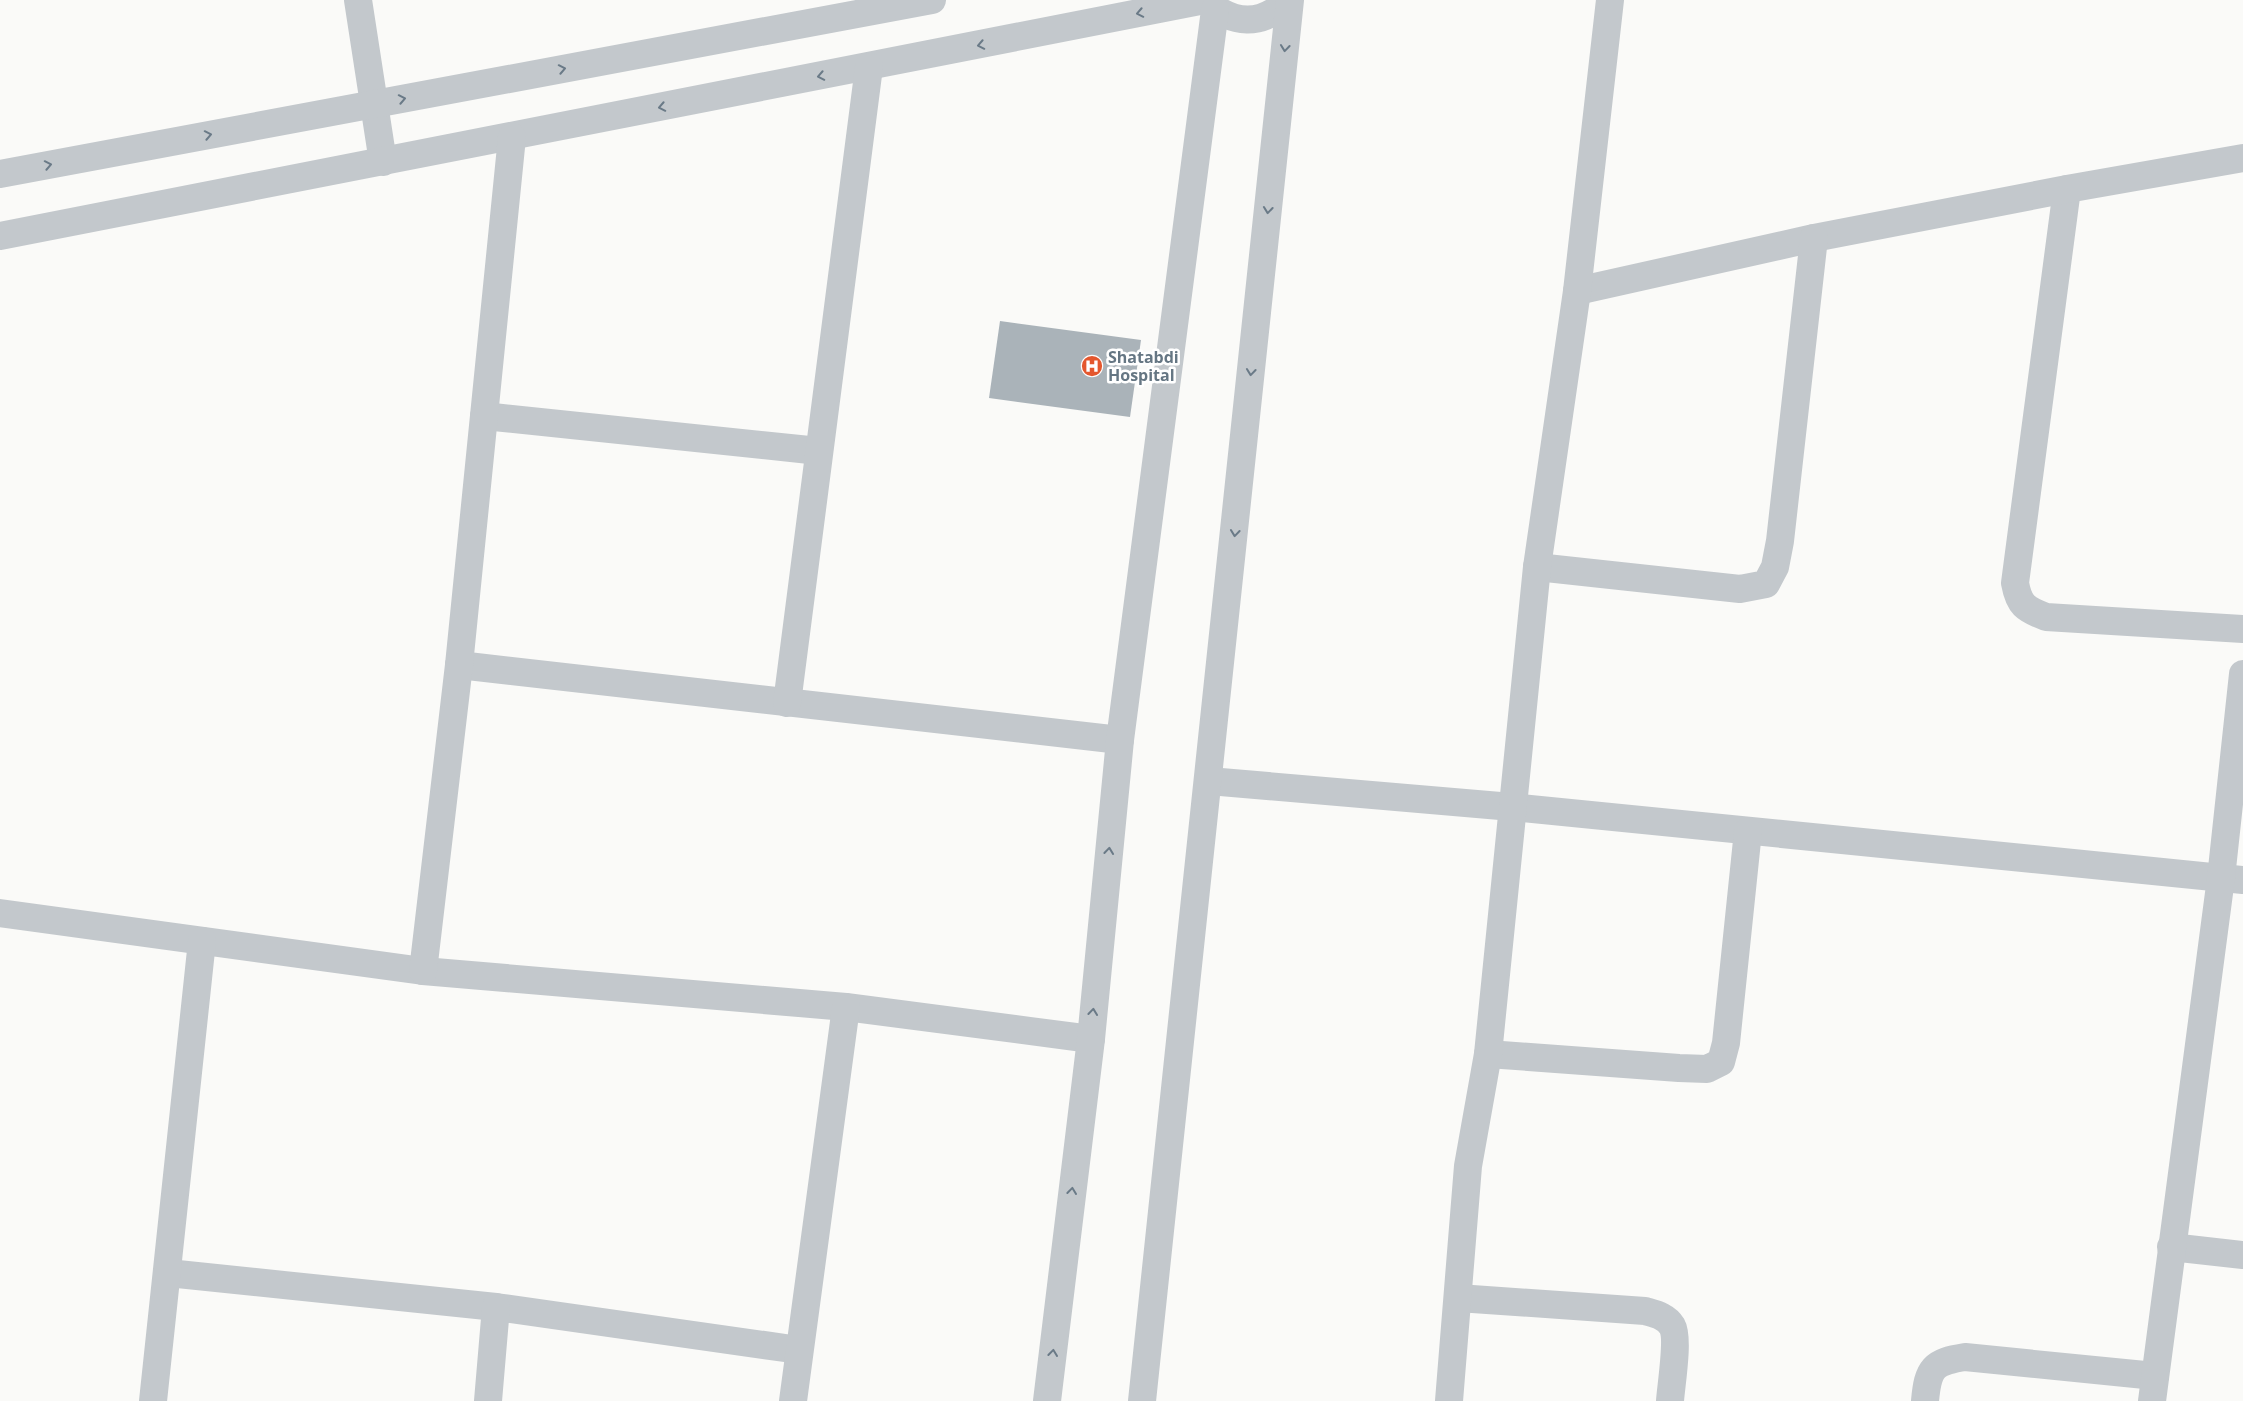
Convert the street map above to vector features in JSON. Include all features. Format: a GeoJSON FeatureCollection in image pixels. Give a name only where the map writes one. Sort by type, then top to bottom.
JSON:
{"type":"FeatureCollection","features":[{"type":"Feature","properties":{"kind":"street"},"geometry":{"type":"LineString","coordinates":[[358,0],[383,162]]}},
{"type":"Feature","properties":{"kind":"street"},"geometry":{"type":"LineString","coordinates":[[0,174],[932,0]]}},
{"type":"Feature","properties":{"kind":"street"},"geometry":{"type":"LineString","coordinates":[[0,236],[1208,3],[1231,17],[1248,20],[1264,17],[1279,10],[1289,0]]}},
{"type":"Feature","properties":{"kind":"street"},"geometry":{"type":"LineString","coordinates":[[1142,1401],[1209,781],[1289,0]]}},
{"type":"Feature","properties":{"kind":"street"},"geometry":{"type":"LineString","coordinates":[[1449,1401],[1468,1166],[1488,1054],[1537,567],[1577,291],[1610,0]]}},
{"type":"Feature","properties":{"kind":"street"},"geometry":{"type":"LineString","coordinates":[[1047,1401],[1091,1039],[1120,740],[1208,3]]}},
{"type":"Feature","properties":{"kind":"street"},"geometry":{"type":"LineString","coordinates":[[787,702],[869,67]]}},
{"type":"Feature","properties":{"kind":"street"},"geometry":{"type":"LineString","coordinates":[[423,971],[459,665],[512,137]]}},
{"type":"Feature","properties":{"kind":"street"},"geometry":{"type":"LineString","coordinates":[[1577,291],[1814,238],[2067,189],[2243,158]]}},
{"type":"Feature","properties":{"kind":"street"},"geometry":{"type":"LineString","coordinates":[[2067,189],[2015,583],[2018,598],[2028,610],[2046,617],[2243,629]]}},
{"type":"Feature","properties":{"kind":"street"},"geometry":{"type":"LineString","coordinates":[[1537,567],[1740,589],[1766,584],[1775,567],[1780,541],[1814,238]]}},
{"type":"Feature","properties":{"kind":"street"},"geometry":{"type":"LineString","coordinates":[[484,416],[819,451]]}},
{"type":"Feature","properties":{"kind":"street"},"geometry":{"type":"LineString","coordinates":[[459,665],[1120,740]]}},
{"type":"Feature","properties":{"kind":"street"},"geometry":{"type":"LineString","coordinates":[[1925,1401],[1926,1385],[1932,1369],[1943,1360],[1965,1356],[2153,1389],[2171,1247],[2232,879],[2243,674]]}},
{"type":"Feature","properties":{"kind":"street"},"geometry":{"type":"LineString","coordinates":[[1209,781],[1512,807],[2232,879]]}},
{"type":"Feature","properties":{"kind":"street"},"geometry":{"type":"LineString","coordinates":[[1488,1054],[1707,1069],[1722,1062],[1726,1043],[1748,832]]}},
{"type":"Feature","properties":{"kind":"street"},"geometry":{"type":"LineString","coordinates":[[0,913],[423,971],[846,1007],[1091,1039]]}},
{"type":"Feature","properties":{"kind":"street"},"geometry":{"type":"LineString","coordinates":[[153,1401],[202,941]]}},
{"type":"Feature","properties":{"kind":"street"},"geometry":{"type":"LineString","coordinates":[[793,1401],[846,1007]]}},
{"type":"Feature","properties":{"kind":"street"},"geometry":{"type":"LineString","coordinates":[[2171,1247],[2243,1254]]}},
{"type":"Feature","properties":{"kind":"street"},"geometry":{"type":"LineString","coordinates":[[168,1273],[496,1307],[799,1350]]}},
{"type":"Feature","properties":{"kind":"street"},"geometry":{"type":"LineString","coordinates":[[1458,1298],[1645,1311],[1662,1316],[1672,1327],[1675,1345],[1670,1401]]}},
{"type":"Feature","properties":{"kind":"street"},"geometry":{"type":"LineString","coordinates":[[488,1401],[496,1307]]}},
{"type":"Feature","properties":{"kind":"building"},"geometry":{"type":"Polygon","coordinates":[[[1000,321],[1141,340],[1130,417],[989,398],[1000,321]]]}},
{"type":"Feature","properties":{"kind":"place","name":"Shatabdi Hospital"},"geometry":{"type":"Point","coordinates":[1092,366]}}]}
